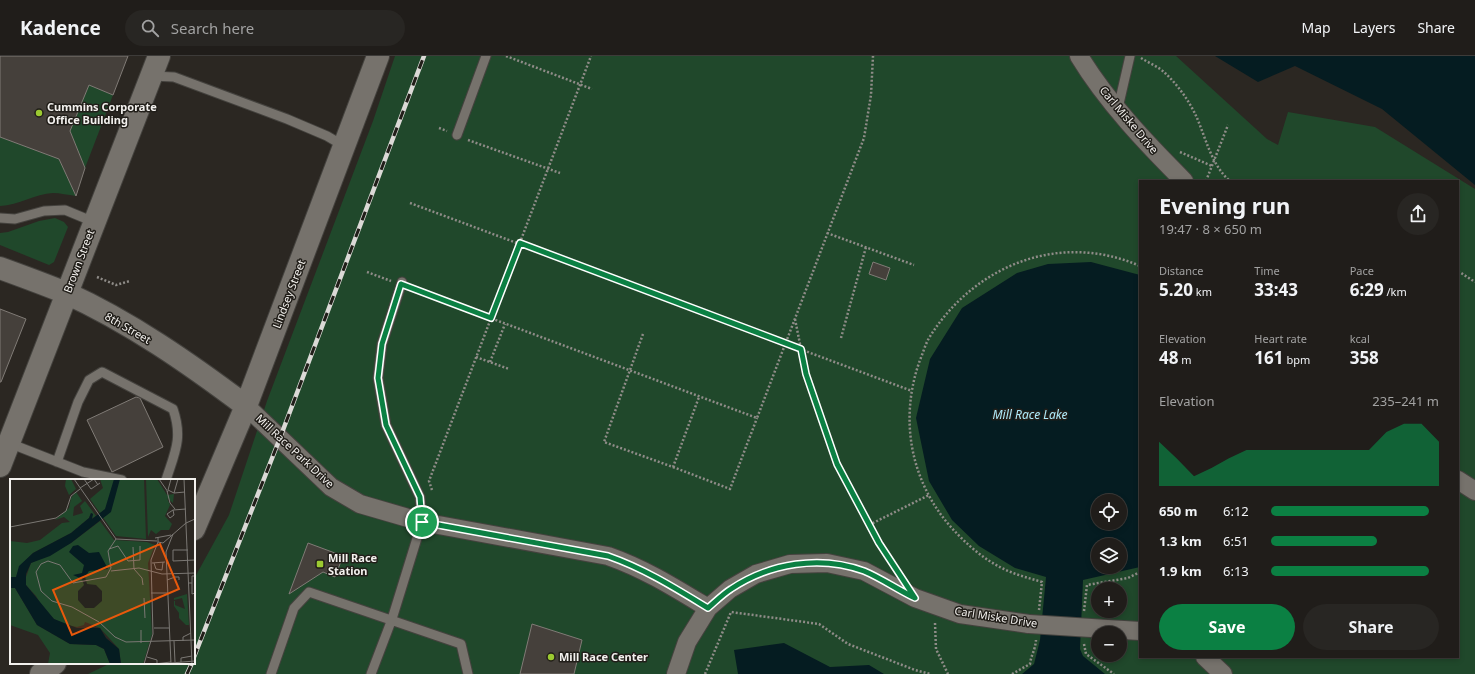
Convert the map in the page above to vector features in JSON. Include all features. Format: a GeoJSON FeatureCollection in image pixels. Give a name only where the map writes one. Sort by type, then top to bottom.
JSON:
{"type":"FeatureCollection","features":[{"type":"Feature","properties":{"kind":"main road","name":"Brown Street"},"geometry":{"type":"LineString","coordinates":[[0,466],[159,56]]}},
{"type":"Feature","properties":{"kind":"main road","name":"Lindsey Street"},"geometry":{"type":"LineString","coordinates":[[195,524],[199,502],[246,406],[378,56]]}},
{"type":"Feature","properties":{"kind":"main road","name":"8th Street"},"geometry":{"type":"LineString","coordinates":[[0,268],[66,293],[127,326],[194,366],[246,406]]}},
{"type":"Feature","properties":{"kind":"main road"},"geometry":{"type":"LineString","coordinates":[[41,674],[54,664]]}},
{"type":"Feature","properties":{"kind":"street","name":"Carl Miske Drive"},"geometry":{"type":"LineString","coordinates":[[1078,56],[1091,75],[1118,108],[1156,152],[1183,180]]}},
{"type":"Feature","properties":{"kind":"street","name":"Mill Race Park Drive"},"geometry":{"type":"LineString","coordinates":[[246,406],[331,486],[360,504],[422,522],[608,556],[631,564],[663,580],[708,608]]}},
{"type":"Feature","properties":{"kind":"street"},"geometry":{"type":"LineString","coordinates":[[1459,481],[1475,491]]}},
{"type":"Feature","properties":{"kind":"street","name":"Carl Miske Drive"},"geometry":{"type":"LineString","coordinates":[[676,674],[687,642],[708,608],[730,589],[756,574],[790,564],[827,563],[864,571],[915,598],[960,614],[1029,624],[1139,631]]}},
{"type":"Feature","properties":{"kind":"street"},"geometry":{"type":"LineString","coordinates":[[1206,658],[1223,674]]}},
{"type":"Feature","properties":{"kind":"lane"},"geometry":{"type":"LineString","coordinates":[[457,135],[486,56]]}},
{"type":"Feature","properties":{"kind":"lane"},"geometry":{"type":"LineString","coordinates":[[1118,108],[1130,56]]}},
{"type":"Feature","properties":{"kind":"lane"},"geometry":{"type":"LineString","coordinates":[[151,76],[174,77],[287,119],[345,146]]}},
{"type":"Feature","properties":{"kind":"lane"},"geometry":{"type":"LineString","coordinates":[[0,218],[15,219],[44,211],[65,210],[94,222]]}},
{"type":"Feature","properties":{"kind":"lane"},"geometry":{"type":"LineString","coordinates":[[371,674],[392,619],[422,522],[420,497],[386,425],[378,378],[382,344],[402,283]]}},
{"type":"Feature","properties":{"kind":"lane"},"geometry":{"type":"LineString","coordinates":[[57,462],[78,402],[89,380],[102,372],[173,408],[179,425],[178,445],[166,479]]}},
{"type":"Feature","properties":{"kind":"lane"},"geometry":{"type":"LineString","coordinates":[[9,443],[83,472],[117,479]]}},
{"type":"Feature","properties":{"kind":"lane"},"geometry":{"type":"LineString","coordinates":[[271,674],[294,608],[309,592],[462,644],[468,674]]}},
{"type":"Feature","properties":{"kind":"path"},"geometry":{"type":"LineString","coordinates":[[506,56],[592,88]]}},
{"type":"Feature","properties":{"kind":"path"},"geometry":{"type":"LineString","coordinates":[[432,494],[429,481],[591,56]]}},
{"type":"Feature","properties":{"kind":"path"},"geometry":{"type":"LineString","coordinates":[[642,334],[604,442],[730,489],[864,138],[871,95],[873,56]]}},
{"type":"Feature","properties":{"kind":"path"},"geometry":{"type":"LineString","coordinates":[[1137,56],[1164,72],[1183,94],[1196,116],[1214,160],[1223,175],[1229,180]]}},
{"type":"Feature","properties":{"kind":"path"},"geometry":{"type":"LineString","coordinates":[[1206,180],[1228,125]]}},
{"type":"Feature","properties":{"kind":"path"},"geometry":{"type":"LineString","coordinates":[[439,128],[560,174]]}},
{"type":"Feature","properties":{"kind":"path"},"geometry":{"type":"LineString","coordinates":[[410,203],[912,391]]}},
{"type":"Feature","properties":{"kind":"path"},"geometry":{"type":"LineString","coordinates":[[827,233],[914,264]]}},
{"type":"Feature","properties":{"kind":"path"},"geometry":{"type":"LineString","coordinates":[[841,338],[866,247]]}},
{"type":"Feature","properties":{"kind":"path"},"geometry":{"type":"LineString","coordinates":[[1042,582],[1004,569],[966,544],[936,510],[917,470],[909,426],[913,381],[929,339],[955,303],[990,275],[1032,257],[1077,251],[1121,258],[1139,266]]}},
{"type":"Feature","properties":{"kind":"path"},"geometry":{"type":"LineString","coordinates":[[367,272],[402,283],[505,324],[756,418]]}},
{"type":"Feature","properties":{"kind":"path"},"geometry":{"type":"LineString","coordinates":[[1459,272],[1475,282]]}},
{"type":"Feature","properties":{"kind":"path"},"geometry":{"type":"LineString","coordinates":[[97,277],[116,285],[130,281]]}},
{"type":"Feature","properties":{"kind":"path"},"geometry":{"type":"LineString","coordinates":[[794,318],[806,374],[837,464],[869,525],[899,574]]}},
{"type":"Feature","properties":{"kind":"path"},"geometry":{"type":"LineString","coordinates":[[490,362],[505,324]]}},
{"type":"Feature","properties":{"kind":"path"},"geometry":{"type":"LineString","coordinates":[[476,357],[509,369]]}},
{"type":"Feature","properties":{"kind":"path"},"geometry":{"type":"LineString","coordinates":[[672,467],[699,397]]}},
{"type":"Feature","properties":{"kind":"path"},"geometry":{"type":"LineString","coordinates":[[869,525],[929,495]]}},
{"type":"Feature","properties":{"kind":"path"},"geometry":{"type":"LineString","coordinates":[[1086,585],[1128,578],[1139,572]]}},
{"type":"Feature","properties":{"kind":"path"},"geometry":{"type":"LineString","coordinates":[[935,605],[936,649],[948,674]]}},
{"type":"Feature","properties":{"kind":"path"},"geometry":{"type":"LineString","coordinates":[[705,674],[731,612],[819,624],[848,644],[915,670],[930,674]]}},
{"type":"Feature","properties":{"kind":"green space"},"geometry":{"type":"Polygon","coordinates":[[[395,56],[1176,56],[1267,139],[1278,145],[1288,112],[1375,127],[1475,189],[1475,674],[88,674],[109,664],[195,664],[195,577],[229,515],[267,401],[373,121],[395,56]]]}},
{"type":"Feature","properties":{"kind":"green space"},"geometry":{"type":"Polygon","coordinates":[[[89,85],[113,95],[85,168],[70,131],[89,85]]]}},
{"type":"Feature","properties":{"kind":"green space"},"geometry":{"type":"Polygon","coordinates":[[[0,137],[59,159],[76,196],[56,193],[46,194],[14,204],[0,206],[0,137]]]}},
{"type":"Feature","properties":{"kind":"green space"},"geometry":{"type":"Polygon","coordinates":[[[55,218],[64,222],[68,227],[54,262],[49,265],[0,245],[0,233],[8,232],[39,221],[55,218]]]}},
{"type":"Feature","properties":{"kind":"water"},"geometry":{"type":"Polygon","coordinates":[[[1215,56],[1475,56],[1475,185],[1382,109],[1295,66],[1258,82],[1215,56]]]}},
{"type":"Feature","properties":{"kind":"water","name":"Mill Race Lake"},"geometry":{"type":"Polygon","coordinates":[[[1091,262],[1139,275],[1139,567],[1127,570],[1127,538],[1091,538],[1091,574],[1109,574],[1083,580],[1080,649],[1083,656],[1105,674],[1022,674],[1034,664],[1040,640],[1046,577],[1015,568],[979,546],[952,520],[929,481],[916,418],[930,359],[962,308],[1017,273],[1048,264],[1091,262]]]}},
{"type":"Feature","properties":{"kind":"water"},"geometry":{"type":"Polygon","coordinates":[[[784,643],[830,667],[869,665],[884,674],[738,674],[734,650],[784,643]]]}},
{"type":"Feature","properties":{"kind":"building","name":"Cummins Corporate Office Building"},"geometry":{"type":"Polygon","coordinates":[[[0,56],[128,56],[113,95],[89,85],[70,131],[85,168],[76,196],[59,159],[0,137],[0,56]]]}},
{"type":"Feature","properties":{"kind":"building"},"geometry":{"type":"Polygon","coordinates":[[[873,262],[890,268],[886,280],[869,274],[873,262]]]}},
{"type":"Feature","properties":{"kind":"building"},"geometry":{"type":"Polygon","coordinates":[[[0,309],[26,319],[1,382],[0,382],[0,309]]]}},
{"type":"Feature","properties":{"kind":"building"},"geometry":{"type":"Polygon","coordinates":[[[136,397],[140,398],[163,447],[112,472],[87,420],[136,397]]]}},
{"type":"Feature","properties":{"kind":"building","name":"Mill Race Station"},"geometry":{"type":"Polygon","coordinates":[[[308,543],[343,556],[335,577],[323,572],[289,594],[308,543]]]}},
{"type":"Feature","properties":{"kind":"building","name":"Mill Race Center"},"geometry":{"type":"Polygon","coordinates":[[[532,624],[582,640],[574,674],[520,674],[532,624]]]}},
{"type":"Feature","properties":{"kind":"railway"},"geometry":{"type":"LineString","coordinates":[[195,654],[280,438],[424,56]]}},
{"type":"Feature","properties":{"kind":"railway"},"geometry":{"type":"LineString","coordinates":[[187,674],[192,664]]}},
{"type":"Feature","properties":{"kind":"place","name":"Cummins Corporate Office Building"},"geometry":{"type":"Point","coordinates":[39,113]}},
{"type":"Feature","properties":{"kind":"place","name":"Mill Race Station"},"geometry":{"type":"Point","coordinates":[320,564]}},
{"type":"Feature","properties":{"kind":"place","name":"Mill Race Center"},"geometry":{"type":"Point","coordinates":[551,657]}},
{"type":"Feature","properties":{"kind":"route"},"geometry":{"type":"LineString","coordinates":[[520,243],[801,349],[806,374],[837,464],[879,543],[915,598],[864,571],[827,563],[790,564],[756,574],[730,589],[708,608],[663,580],[631,564],[608,556],[422,522],[420,497],[386,425],[378,378],[382,344],[401,284],[491,318],[520,243]]}}]}
